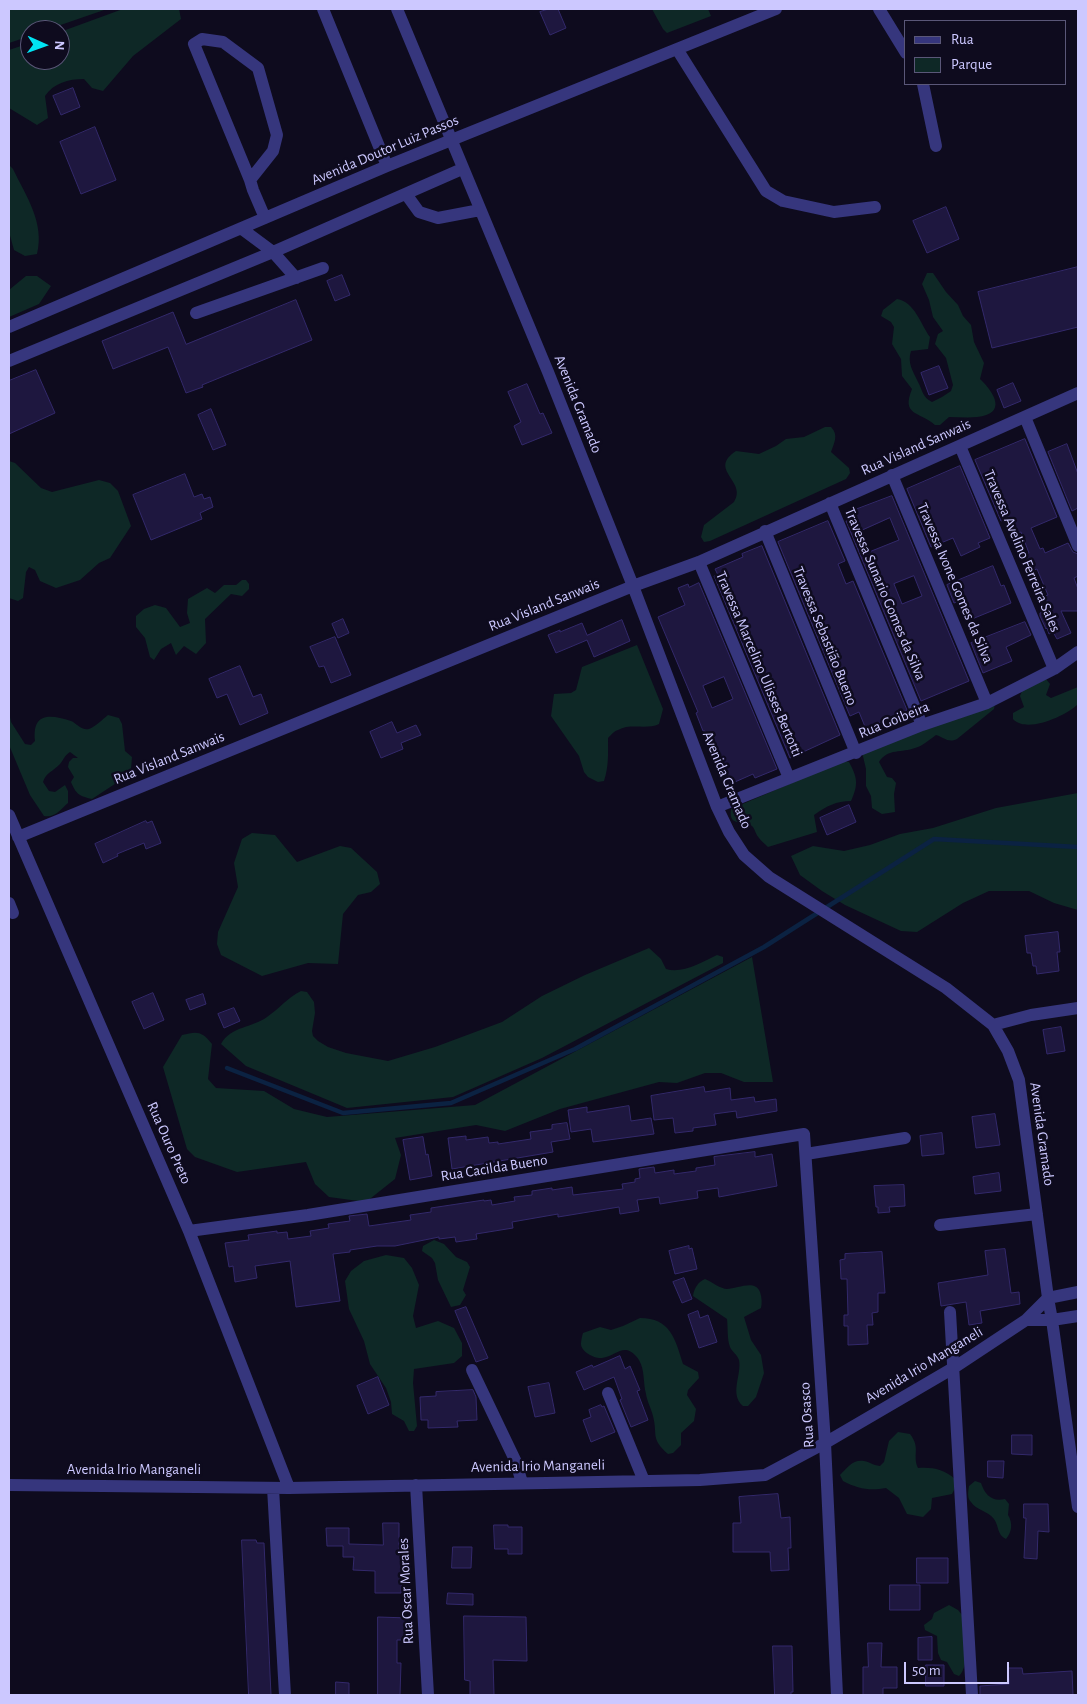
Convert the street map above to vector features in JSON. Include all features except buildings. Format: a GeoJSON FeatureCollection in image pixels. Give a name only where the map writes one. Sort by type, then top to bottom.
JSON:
{"type":"FeatureCollection","features":[{"type":"Feature","properties":{"kind":"street"},"geometry":{"type":"LineString","coordinates":[[323,9],[387,166]]}},
{"type":"Feature","properties":{"kind":"street","name":"Avenida Gramado"},"geometry":{"type":"LineString","coordinates":[[397,9],[462,169],[552,380],[729,832],[744,855],[769,877],[946,988],[993,1025],[1008,1052],[1019,1080],[1078,1507]]}},
{"type":"Feature","properties":{"kind":"street","name":"Avenida Doutor Luiz Passos"},"geometry":{"type":"LineString","coordinates":[[9,328],[387,166],[776,9]]}},
{"type":"Feature","properties":{"kind":"street"},"geometry":{"type":"LineString","coordinates":[[879,9],[904,50]]}},
{"type":"Feature","properties":{"kind":"street"},"geometry":{"type":"LineString","coordinates":[[250,180],[273,151],[277,135],[258,68],[223,42],[202,39],[194,44],[265,218]]}},
{"type":"Feature","properties":{"kind":"street"},"geometry":{"type":"LineString","coordinates":[[677,49],[766,191],[783,201],[834,212],[875,207]]}},
{"type":"Feature","properties":{"kind":"street"},"geometry":{"type":"LineString","coordinates":[[923,85],[936,146]]}},
{"type":"Feature","properties":{"kind":"street"},"geometry":{"type":"LineString","coordinates":[[9,361],[273,252],[462,169]]}},
{"type":"Feature","properties":{"kind":"street"},"geometry":{"type":"LineString","coordinates":[[406,194],[419,212],[438,218],[480,210]]}},
{"type":"Feature","properties":{"kind":"street"},"geometry":{"type":"LineString","coordinates":[[242,229],[273,252],[296,278]]}},
{"type":"Feature","properties":{"kind":"street"},"geometry":{"type":"LineString","coordinates":[[196,313],[323,268]]}},
{"type":"Feature","properties":{"kind":"street","name":"Rua Visland Sanwais"},"geometry":{"type":"LineString","coordinates":[[18,837],[633,586],[699,562],[1078,393]]}},
{"type":"Feature","properties":{"kind":"street"},"geometry":{"type":"LineString","coordinates":[[1025,417],[1078,546]]}},
{"type":"Feature","properties":{"kind":"street","name":"Travessa Avelino Ferreira Sales"},"geometry":{"type":"LineString","coordinates":[[960,446],[1054,669]]}},
{"type":"Feature","properties":{"kind":"street","name":"Travessa Ivone Gomes da Silva"},"geometry":{"type":"LineString","coordinates":[[892,475],[987,703]]}},
{"type":"Feature","properties":{"kind":"street","name":"Travessa Sunario Gomes da Silva"},"geometry":{"type":"LineString","coordinates":[[830,503],[922,725]]}},
{"type":"Feature","properties":{"kind":"street","name":"Travessa Sebastião Bueno"},"geometry":{"type":"LineString","coordinates":[[765,531],[856,753]]}},
{"type":"Feature","properties":{"kind":"street","name":"Travessa Marcelino Ulisses Bertotti"},"geometry":{"type":"LineString","coordinates":[[699,562],[789,778]]}},
{"type":"Feature","properties":{"kind":"street","name":"Rua Goibeira"},"geometry":{"type":"LineString","coordinates":[[718,807],[922,725],[987,703],[1054,669],[1078,652]]}},
{"type":"Feature","properties":{"kind":"street","name":"Rua Ouro Preto"},"geometry":{"type":"LineString","coordinates":[[9,815],[189,1231],[290,1488]]}},
{"type":"Feature","properties":{"kind":"street"},"geometry":{"type":"LineString","coordinates":[[993,1025],[1031,1015],[1078,1008]]}},
{"type":"Feature","properties":{"kind":"street","name":"Rua Cacilda Bueno"},"geometry":{"type":"LineString","coordinates":[[189,1231],[308,1215],[804,1134]]}},
{"type":"Feature","properties":{"kind":"street","name":"Rua Osasco"},"geometry":{"type":"LineString","coordinates":[[804,1134],[825,1443],[837,1695]]}},
{"type":"Feature","properties":{"kind":"street"},"geometry":{"type":"LineString","coordinates":[[806,1154],[905,1138]]}},
{"type":"Feature","properties":{"kind":"street"},"geometry":{"type":"LineString","coordinates":[[940,1225],[1037,1214]]}},
{"type":"Feature","properties":{"kind":"street"},"geometry":{"type":"LineString","coordinates":[[1048,1298],[1078,1292]]}},
{"type":"Feature","properties":{"kind":"street","name":"Avenida Irio Manganeli"},"geometry":{"type":"LineString","coordinates":[[9,1485],[290,1488],[700,1480],[765,1475],[825,1443],[955,1367],[1026,1320],[1048,1298]]}},
{"type":"Feature","properties":{"kind":"street"},"geometry":{"type":"LineString","coordinates":[[950,1312],[955,1367],[972,1695]]}},
{"type":"Feature","properties":{"kind":"street"},"geometry":{"type":"LineString","coordinates":[[1026,1320],[1052,1320],[1078,1316]]}},
{"type":"Feature","properties":{"kind":"street"},"geometry":{"type":"LineString","coordinates":[[472,1370],[516,1462],[522,1483]]}},
{"type":"Feature","properties":{"kind":"street"},"geometry":{"type":"LineString","coordinates":[[608,1392],[644,1481]]}},
{"type":"Feature","properties":{"kind":"street","name":"Rua Oscar Morales"},"geometry":{"type":"LineString","coordinates":[[416,1485],[428,1695]]}},
{"type":"Feature","properties":{"kind":"street"},"geometry":{"type":"LineString","coordinates":[[273,1488],[285,1695]]}},
{"type":"Feature","properties":{"kind":"green space"},"geometry":{"type":"Polygon","coordinates":[[[9,9],[107,9],[70,22],[70,20],[20,20],[20,39],[9,43],[9,9]]]}},
{"type":"Feature","properties":{"kind":"green space"},"geometry":{"type":"Polygon","coordinates":[[[123,9],[179,9],[181,19],[133,56],[103,91],[92,88],[84,79],[67,81],[57,85],[45,96],[48,118],[37,125],[9,108],[9,50],[20,46],[20,70],[70,70],[70,28],[123,9]]]}},
{"type":"Feature","properties":{"kind":"green space"},"geometry":{"type":"Polygon","coordinates":[[[652,9],[708,9],[711,16],[667,33],[652,9]]]}},
{"type":"Feature","properties":{"kind":"green space"},"geometry":{"type":"Polygon","coordinates":[[[9,165],[13,169],[33,210],[38,231],[39,243],[37,254],[25,256],[14,250],[9,232],[9,165]]]}},
{"type":"Feature","properties":{"kind":"green space"},"geometry":{"type":"Polygon","coordinates":[[[927,273],[933,273],[971,325],[974,342],[984,363],[980,379],[994,396],[995,402],[992,412],[986,415],[949,417],[940,425],[935,425],[910,409],[909,398],[912,389],[902,376],[901,359],[892,344],[894,327],[891,322],[881,316],[883,310],[897,299],[913,309],[930,337],[928,349],[911,351],[910,355],[911,367],[923,394],[932,402],[951,391],[953,385],[946,358],[935,344],[938,334],[943,331],[933,317],[929,300],[922,284],[927,273]]]}},
{"type":"Feature","properties":{"kind":"green space"},"geometry":{"type":"Polygon","coordinates":[[[26,276],[37,276],[51,286],[39,304],[9,317],[9,290],[26,276]]]}},
{"type":"Feature","properties":{"kind":"green space"},"geometry":{"type":"Polygon","coordinates":[[[825,427],[831,427],[835,433],[831,452],[849,468],[850,473],[846,479],[710,541],[704,542],[701,537],[704,525],[734,502],[737,495],[736,488],[726,470],[725,464],[728,458],[736,451],[759,454],[786,439],[804,437],[825,427]]]}},
{"type":"Feature","properties":{"kind":"green space"},"geometry":{"type":"Polygon","coordinates":[[[9,461],[15,463],[41,488],[52,492],[99,480],[110,483],[118,491],[131,526],[110,558],[99,563],[80,580],[56,588],[40,581],[35,570],[29,567],[26,572],[23,598],[18,601],[9,598],[9,461]]]}},
{"type":"Feature","properties":{"kind":"green space"},"geometry":{"type":"Polygon","coordinates":[[[242,580],[246,580],[249,584],[249,589],[242,596],[231,594],[205,619],[206,643],[196,654],[184,646],[176,655],[171,643],[161,649],[154,660],[150,657],[145,638],[136,627],[136,616],[144,609],[155,605],[166,608],[180,627],[190,623],[187,613],[188,599],[207,588],[215,593],[224,585],[236,585],[242,580]]]}},
{"type":"Feature","properties":{"kind":"green space"},"geometry":{"type":"Polygon","coordinates":[[[637,645],[663,709],[659,724],[654,726],[628,727],[613,733],[608,738],[606,775],[604,781],[598,782],[588,777],[584,772],[579,756],[551,716],[554,694],[571,693],[576,690],[582,667],[637,645]]]}},
{"type":"Feature","properties":{"kind":"green space"},"geometry":{"type":"Polygon","coordinates":[[[1046,679],[1050,684],[1046,695],[1051,698],[1078,687],[1078,704],[1065,714],[1046,722],[1027,725],[1013,719],[1013,713],[1024,707],[1020,696],[1022,691],[1046,679]]]}},
{"type":"Feature","properties":{"kind":"green space"},"geometry":{"type":"Polygon","coordinates":[[[995,704],[994,709],[957,739],[949,740],[936,735],[918,747],[891,753],[883,758],[879,762],[887,777],[892,778],[896,783],[894,794],[895,812],[882,814],[872,808],[871,796],[866,786],[866,769],[862,752],[995,704]]]}},
{"type":"Feature","properties":{"kind":"green space"},"geometry":{"type":"Polygon","coordinates":[[[9,712],[11,722],[25,744],[31,745],[35,741],[36,725],[44,718],[56,717],[89,729],[108,715],[119,718],[122,724],[125,751],[132,757],[131,769],[127,776],[92,799],[88,798],[78,794],[71,782],[74,777],[68,767],[69,762],[73,758],[78,758],[70,752],[46,776],[43,782],[49,791],[55,792],[65,785],[68,791],[68,803],[54,815],[44,816],[30,795],[9,745],[9,712]]]}},
{"type":"Feature","properties":{"kind":"green space"},"geometry":{"type":"Polygon","coordinates":[[[843,761],[849,762],[854,772],[856,785],[854,795],[851,801],[832,805],[814,815],[817,832],[768,847],[758,837],[750,824],[732,819],[731,809],[843,761]]]}},
{"type":"Feature","properties":{"kind":"green space"},"geometry":{"type":"Polygon","coordinates":[[[1078,793],[1078,910],[1054,903],[1029,891],[989,891],[963,903],[917,932],[901,931],[845,905],[822,891],[800,875],[791,856],[813,846],[844,851],[870,845],[900,834],[933,828],[996,808],[1078,793]]]}},
{"type":"Feature","properties":{"kind":"green space"},"geometry":{"type":"Polygon","coordinates":[[[252,833],[275,835],[297,862],[340,846],[351,848],[377,872],[380,884],[371,892],[358,895],[343,914],[338,964],[308,963],[262,976],[221,955],[217,944],[218,932],[238,887],[234,863],[242,839],[252,833]]]}},
{"type":"Feature","properties":{"kind":"green space"},"geometry":{"type":"Polygon","coordinates":[[[649,948],[661,959],[666,969],[685,969],[717,955],[723,957],[723,963],[542,1058],[453,1097],[347,1108],[246,1066],[221,1044],[225,1038],[236,1030],[261,1021],[301,991],[307,992],[314,1002],[315,1013],[312,1031],[313,1036],[318,1041],[328,1047],[346,1053],[388,1061],[435,1047],[502,1022],[542,996],[585,975],[649,948]]]}},
{"type":"Feature","properties":{"kind":"green space"},"geometry":{"type":"Polygon","coordinates":[[[752,957],[773,1082],[744,1082],[721,1073],[705,1073],[677,1083],[659,1082],[560,1109],[505,1131],[476,1125],[395,1138],[401,1155],[395,1179],[366,1202],[329,1197],[315,1184],[306,1162],[237,1172],[195,1157],[187,1149],[163,1067],[182,1035],[199,1033],[212,1044],[208,1079],[216,1088],[264,1091],[294,1109],[327,1117],[475,1105],[752,957]]]}},
{"type":"Feature","properties":{"kind":"green space"},"geometry":{"type":"Polygon","coordinates":[[[434,1240],[444,1244],[456,1257],[467,1262],[470,1267],[463,1290],[466,1295],[460,1305],[451,1307],[438,1280],[435,1263],[432,1258],[422,1251],[423,1246],[434,1240]]]}},
{"type":"Feature","properties":{"kind":"green space"},"geometry":{"type":"Polygon","coordinates":[[[386,1255],[404,1258],[412,1268],[419,1285],[413,1316],[416,1328],[438,1321],[454,1328],[462,1343],[462,1356],[454,1363],[414,1369],[413,1383],[417,1426],[414,1431],[409,1431],[404,1421],[392,1414],[391,1402],[386,1388],[370,1364],[364,1341],[349,1309],[345,1281],[351,1271],[364,1261],[386,1255]]]}},
{"type":"Feature","properties":{"kind":"green space"},"geometry":{"type":"Polygon","coordinates":[[[705,1279],[725,1289],[750,1285],[758,1288],[760,1292],[761,1308],[744,1317],[751,1340],[761,1355],[764,1373],[756,1397],[748,1406],[743,1406],[737,1396],[739,1360],[729,1344],[727,1319],[693,1296],[694,1290],[705,1279]]]}},
{"type":"Feature","properties":{"kind":"green space"},"geometry":{"type":"Polygon","coordinates":[[[640,1318],[650,1319],[665,1326],[674,1338],[683,1364],[698,1372],[699,1378],[688,1390],[687,1395],[696,1409],[694,1421],[681,1433],[681,1445],[673,1453],[668,1454],[662,1449],[657,1440],[653,1416],[645,1390],[642,1368],[634,1354],[625,1350],[599,1358],[583,1350],[581,1344],[583,1333],[600,1327],[611,1330],[640,1318]]]}},
{"type":"Feature","properties":{"kind":"green space"},"geometry":{"type":"Polygon","coordinates":[[[898,1432],[910,1434],[913,1439],[916,1447],[916,1463],[918,1468],[938,1469],[955,1479],[955,1488],[952,1494],[932,1498],[931,1509],[923,1517],[907,1514],[899,1498],[886,1488],[859,1488],[843,1481],[840,1475],[857,1461],[880,1466],[884,1462],[889,1441],[898,1432]]]}},
{"type":"Feature","properties":{"kind":"green space"},"geometry":{"type":"Polygon","coordinates":[[[975,1481],[981,1483],[990,1497],[1000,1500],[1005,1499],[1009,1504],[1008,1515],[1011,1527],[1006,1539],[1001,1535],[996,1522],[991,1516],[973,1505],[970,1500],[968,1495],[969,1486],[975,1481]]]}},
{"type":"Feature","properties":{"kind":"green space"},"geometry":{"type":"Polygon","coordinates":[[[949,1605],[958,1610],[963,1616],[966,1656],[963,1671],[959,1676],[954,1674],[947,1662],[941,1660],[938,1653],[937,1636],[925,1630],[924,1625],[932,1619],[934,1613],[949,1605]]]}},
{"type":"Feature","properties":{"kind":"waterway"},"geometry":{"type":"LineString","coordinates":[[227,1068],[343,1113],[451,1103],[575,1049],[764,947],[934,839],[1078,847]]}}]}
